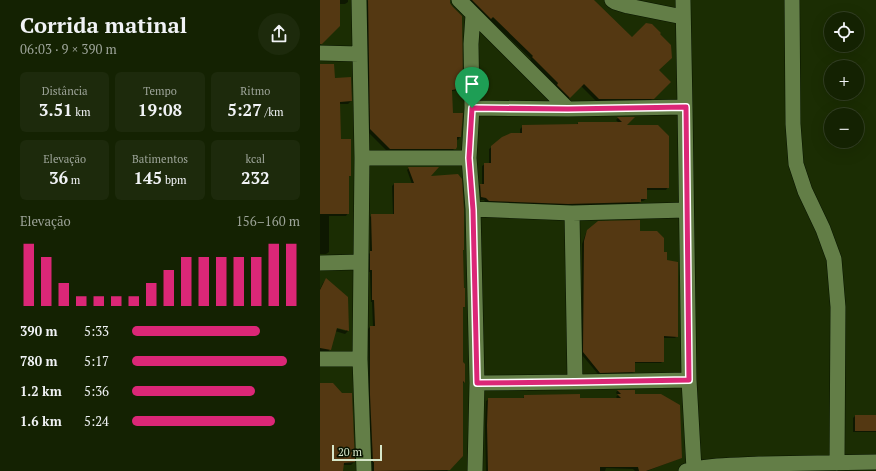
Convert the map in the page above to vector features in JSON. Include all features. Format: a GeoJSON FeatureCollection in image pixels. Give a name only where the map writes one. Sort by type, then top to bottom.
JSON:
{"type":"FeatureCollection","features":[{"type":"Feature","properties":{"kind":"street"},"geometry":{"type":"LineString","coordinates":[[359,0],[362,158],[360,359],[364,471]]}},
{"type":"Feature","properties":{"kind":"street"},"geometry":{"type":"LineString","coordinates":[[459,0],[568,109]]}},
{"type":"Feature","properties":{"kind":"street"},"geometry":{"type":"LineString","coordinates":[[612,0],[628,6],[683,17]]}},
{"type":"Feature","properties":{"kind":"street"},"geometry":{"type":"LineString","coordinates":[[683,0],[686,107],[690,470],[725,466],[764,468],[837,462],[876,462]]}},
{"type":"Feature","properties":{"kind":"street"},"geometry":{"type":"LineString","coordinates":[[792,0],[793,124],[796,164],[805,191],[823,229],[834,259],[838,307],[837,462]]}},
{"type":"Feature","properties":{"kind":"street"},"geometry":{"type":"LineString","coordinates":[[473,15],[471,44],[472,108],[469,158],[473,210],[477,383],[475,471]]}},
{"type":"Feature","properties":{"kind":"street"},"geometry":{"type":"LineString","coordinates":[[320,53],[359,54]]}},
{"type":"Feature","properties":{"kind":"street"},"geometry":{"type":"LineString","coordinates":[[472,108],[568,109],[686,107]]}},
{"type":"Feature","properties":{"kind":"street"},"geometry":{"type":"LineString","coordinates":[[362,158],[469,158]]}},
{"type":"Feature","properties":{"kind":"street"},"geometry":{"type":"LineString","coordinates":[[473,210],[572,213],[686,210]]}},
{"type":"Feature","properties":{"kind":"street"},"geometry":{"type":"LineString","coordinates":[[572,213],[575,382]]}},
{"type":"Feature","properties":{"kind":"street"},"geometry":{"type":"LineString","coordinates":[[320,263],[362,262]]}},
{"type":"Feature","properties":{"kind":"street"},"geometry":{"type":"LineString","coordinates":[[320,359],[360,359]]}},
{"type":"Feature","properties":{"kind":"street"},"geometry":{"type":"LineString","coordinates":[[477,383],[689,380]]}},
{"type":"Feature","properties":{"kind":"building"},"geometry":{"type":"Polygon","coordinates":[[[320,0],[340,0],[340,26],[322,44],[320,44],[320,0]]]}},
{"type":"Feature","properties":{"kind":"building"},"geometry":{"type":"Polygon","coordinates":[[[368,0],[450,0],[452,6],[462,16],[463,88],[452,90],[453,113],[463,113],[461,137],[457,137],[456,149],[390,149],[370,129],[368,0]]]}},
{"type":"Feature","properties":{"kind":"building"},"geometry":{"type":"Polygon","coordinates":[[[472,0],[594,0],[632,37],[646,23],[652,24],[661,33],[660,34],[671,45],[672,58],[659,70],[671,82],[654,99],[599,99],[584,84],[570,98],[557,85],[558,83],[532,57],[533,56],[493,17],[491,19],[472,0]]]}},
{"type":"Feature","properties":{"kind":"building"},"geometry":{"type":"Polygon","coordinates":[[[320,64],[334,64],[335,78],[351,77],[352,101],[340,102],[341,139],[351,139],[349,214],[320,214],[320,64]]]}},
{"type":"Feature","properties":{"kind":"building"},"geometry":{"type":"Polygon","coordinates":[[[617,117],[635,117],[627,125],[658,125],[669,136],[669,188],[647,188],[647,199],[641,199],[641,202],[568,204],[489,201],[486,198],[481,197],[480,184],[484,184],[484,163],[491,163],[491,146],[502,137],[511,133],[522,133],[522,125],[578,124],[578,122],[622,122],[617,117]]]}},
{"type":"Feature","properties":{"kind":"building"},"geometry":{"type":"Polygon","coordinates":[[[408,167],[439,167],[431,176],[458,174],[462,179],[465,288],[465,307],[463,307],[463,362],[465,364],[465,383],[463,381],[463,456],[450,470],[374,471],[370,395],[370,326],[375,326],[374,300],[372,300],[372,270],[370,270],[370,251],[372,251],[371,214],[394,214],[394,183],[414,183],[408,167]]]}},
{"type":"Feature","properties":{"kind":"building"},"geometry":{"type":"Polygon","coordinates":[[[640,220],[640,231],[657,231],[664,238],[664,252],[667,252],[667,260],[678,262],[678,337],[664,336],[664,362],[635,362],[635,372],[600,373],[583,352],[584,241],[587,230],[598,221],[640,220]]]}},
{"type":"Feature","properties":{"kind":"building"},"geometry":{"type":"Polygon","coordinates":[[[326,278],[348,297],[349,331],[337,328],[331,350],[320,348],[320,290],[326,278]]]}},
{"type":"Feature","properties":{"kind":"building"},"geometry":{"type":"Polygon","coordinates":[[[320,383],[333,383],[342,393],[352,393],[355,462],[344,463],[343,471],[320,471],[320,383]]]}},
{"type":"Feature","properties":{"kind":"building"},"geometry":{"type":"Polygon","coordinates":[[[617,390],[635,390],[635,394],[661,394],[680,405],[682,458],[646,471],[639,471],[638,467],[600,467],[600,471],[488,471],[488,398],[524,398],[524,395],[580,394],[580,398],[621,398],[617,394],[621,394],[617,390]]]}},
{"type":"Feature","properties":{"kind":"building"},"geometry":{"type":"Polygon","coordinates":[[[855,415],[876,415],[876,431],[855,431],[855,415]]]}},
{"type":"Feature","properties":{"kind":"route"},"geometry":{"type":"LineString","coordinates":[[686,107],[689,380],[477,383],[473,210],[469,158],[472,108],[568,109],[686,107]]}}]}
